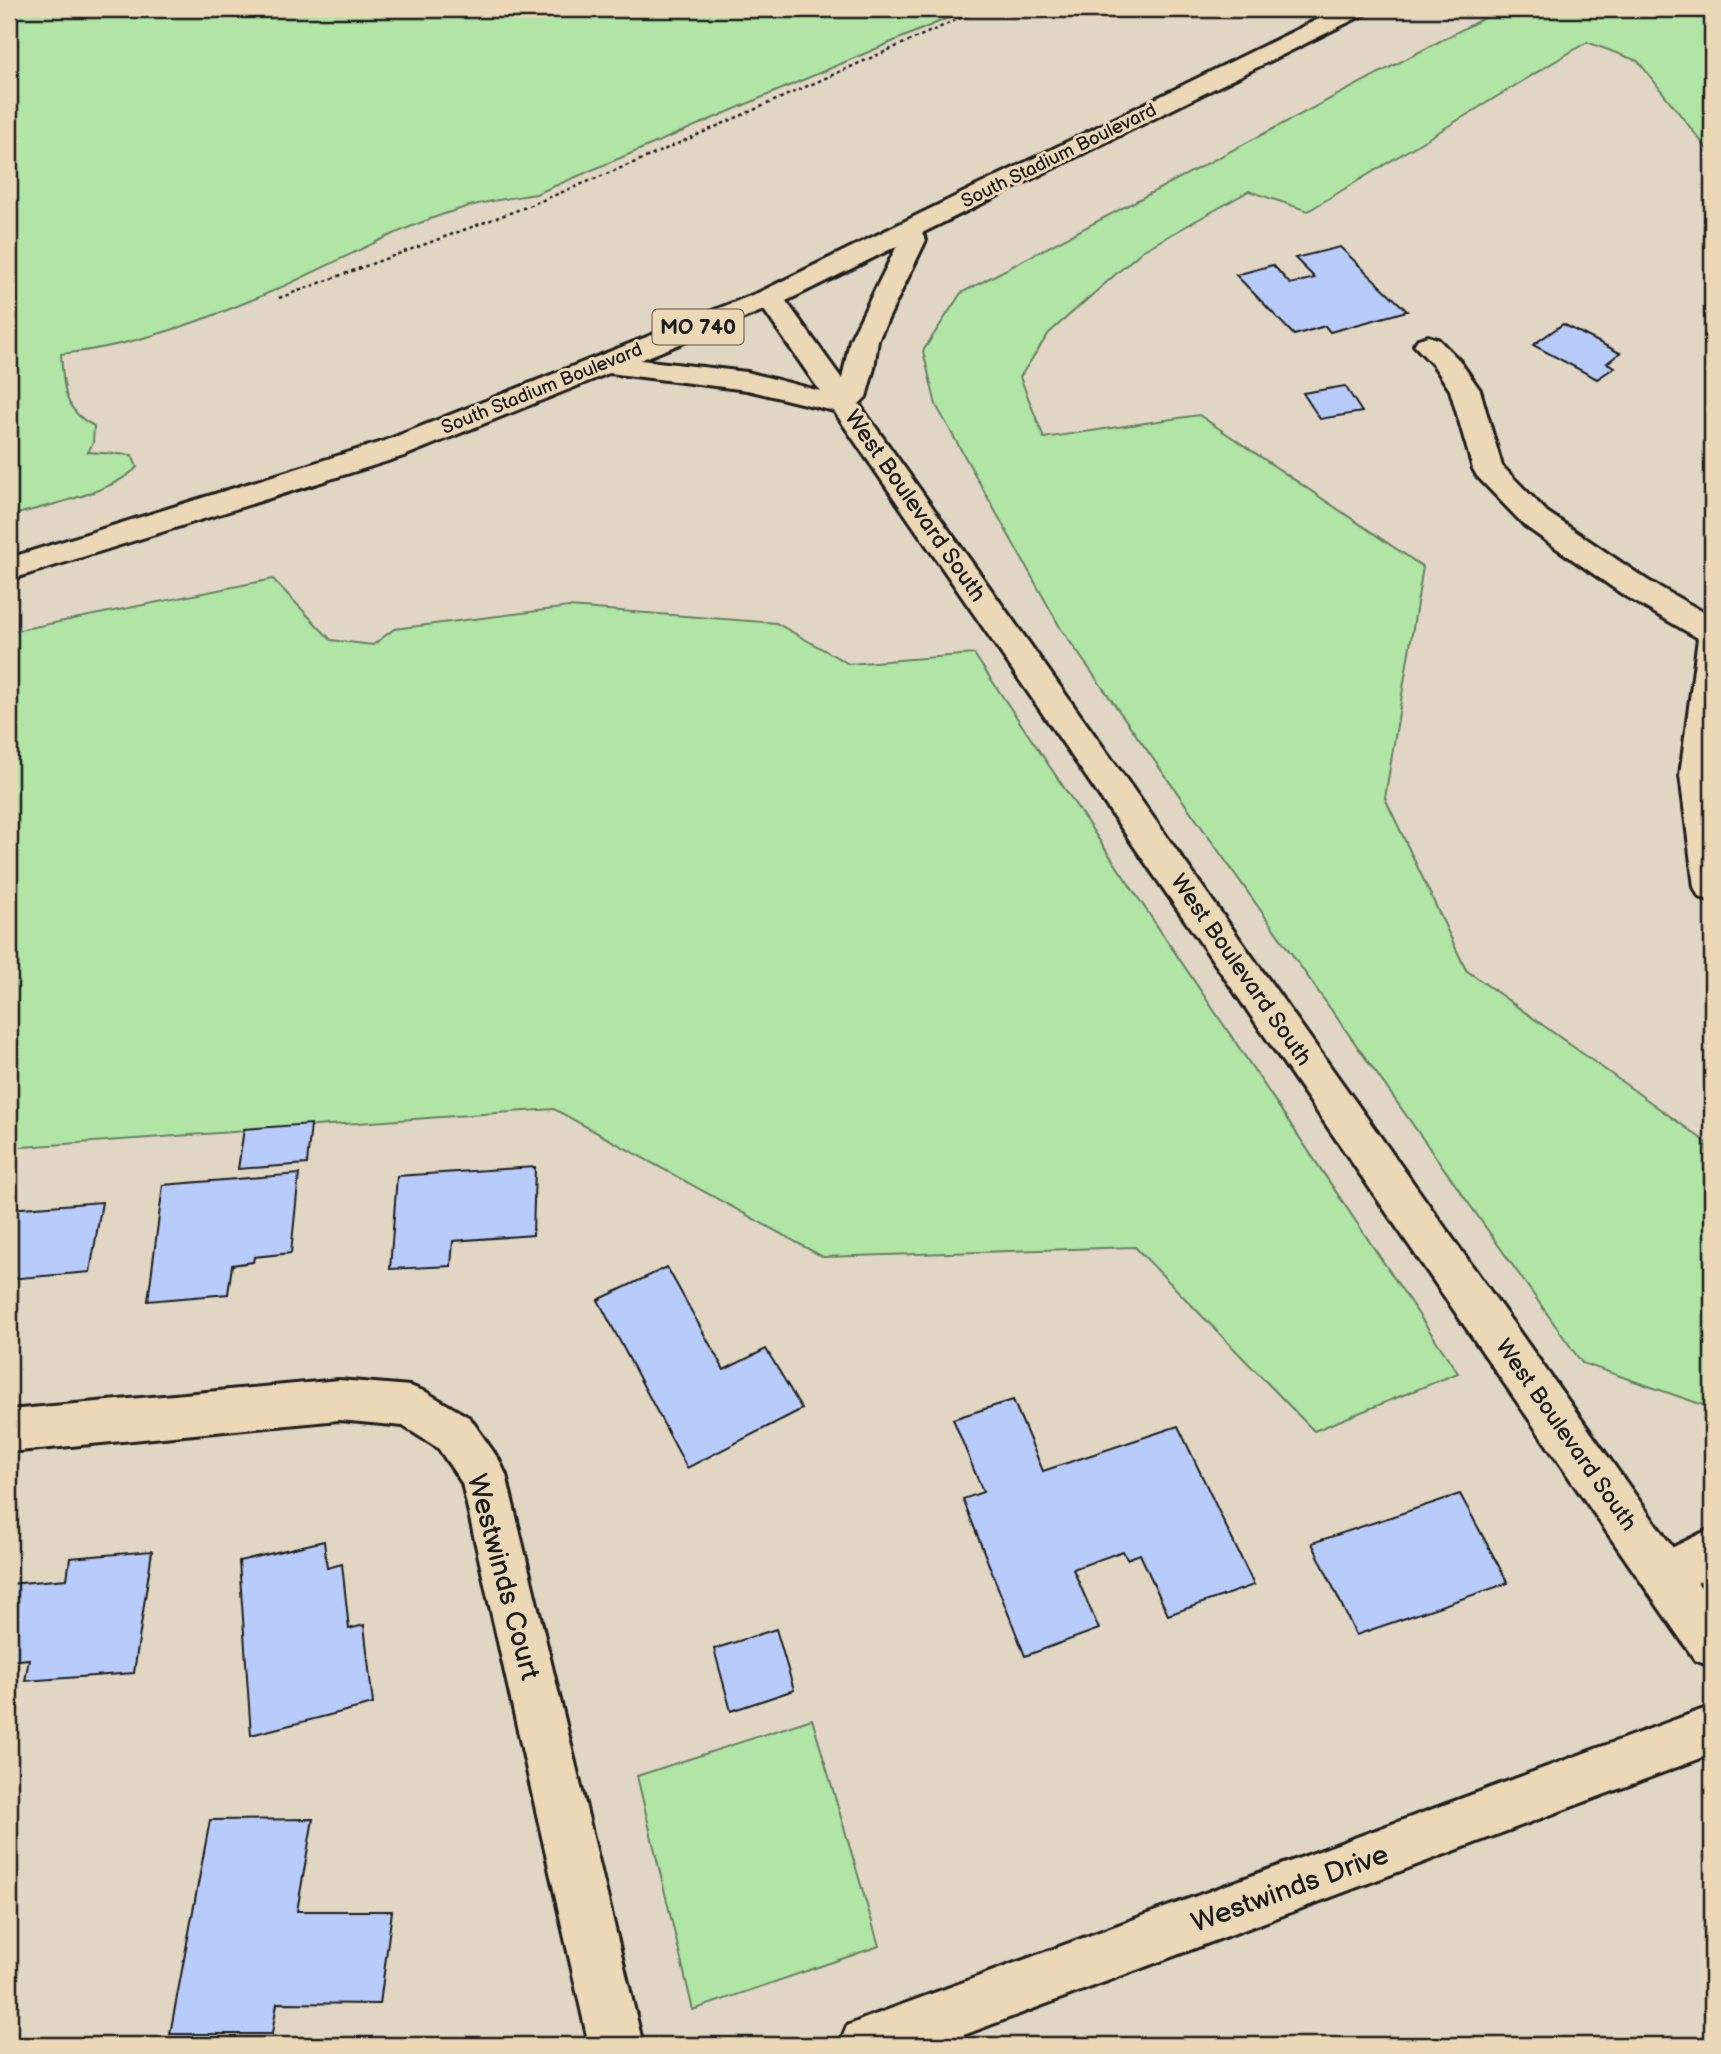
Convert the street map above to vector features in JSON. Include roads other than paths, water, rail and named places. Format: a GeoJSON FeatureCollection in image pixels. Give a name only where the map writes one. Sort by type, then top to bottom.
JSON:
{"type":"FeatureCollection","features":[{"type":"Feature","properties":{"kind":"main road","name":"South Stadium Boulevard"},"geometry":{"type":"LineString","coordinates":[[9,569],[393,449],[770,298],[1357,9]]}},
{"type":"Feature","properties":{"kind":"main road"},"geometry":{"type":"LineString","coordinates":[[611,362],[620,367],[714,376],[786,390],[831,404],[842,402],[851,397],[860,368],[864,340],[913,240],[907,231]]}},
{"type":"Feature","properties":{"kind":"main road","name":"West Boulevard South"},"geometry":{"type":"LineString","coordinates":[[770,298],[1712,1643]]}},
{"type":"Feature","properties":{"kind":"main road"},"geometry":{"type":"LineString","coordinates":[[1429,345],[1445,360],[1465,390],[1488,469],[1536,519],[1636,587],[1712,631]]}},
{"type":"Feature","properties":{"kind":"main road"},"geometry":{"type":"LineString","coordinates":[[1712,642],[1697,775],[1712,887]]}},
{"type":"Feature","properties":{"kind":"main road","name":"Westwinds Court"},"geometry":{"type":"LineString","coordinates":[[9,1431],[340,1399],[410,1406],[454,1433],[483,1475],[616,2045]]}},
{"type":"Feature","properties":{"kind":"main road"},"geometry":{"type":"LineString","coordinates":[[1665,1575],[1712,1550]]}},
{"type":"Feature","properties":{"kind":"main road","name":"Westwinds Drive"},"geometry":{"type":"LineString","coordinates":[[866,2045],[1712,1730]]}}]}
